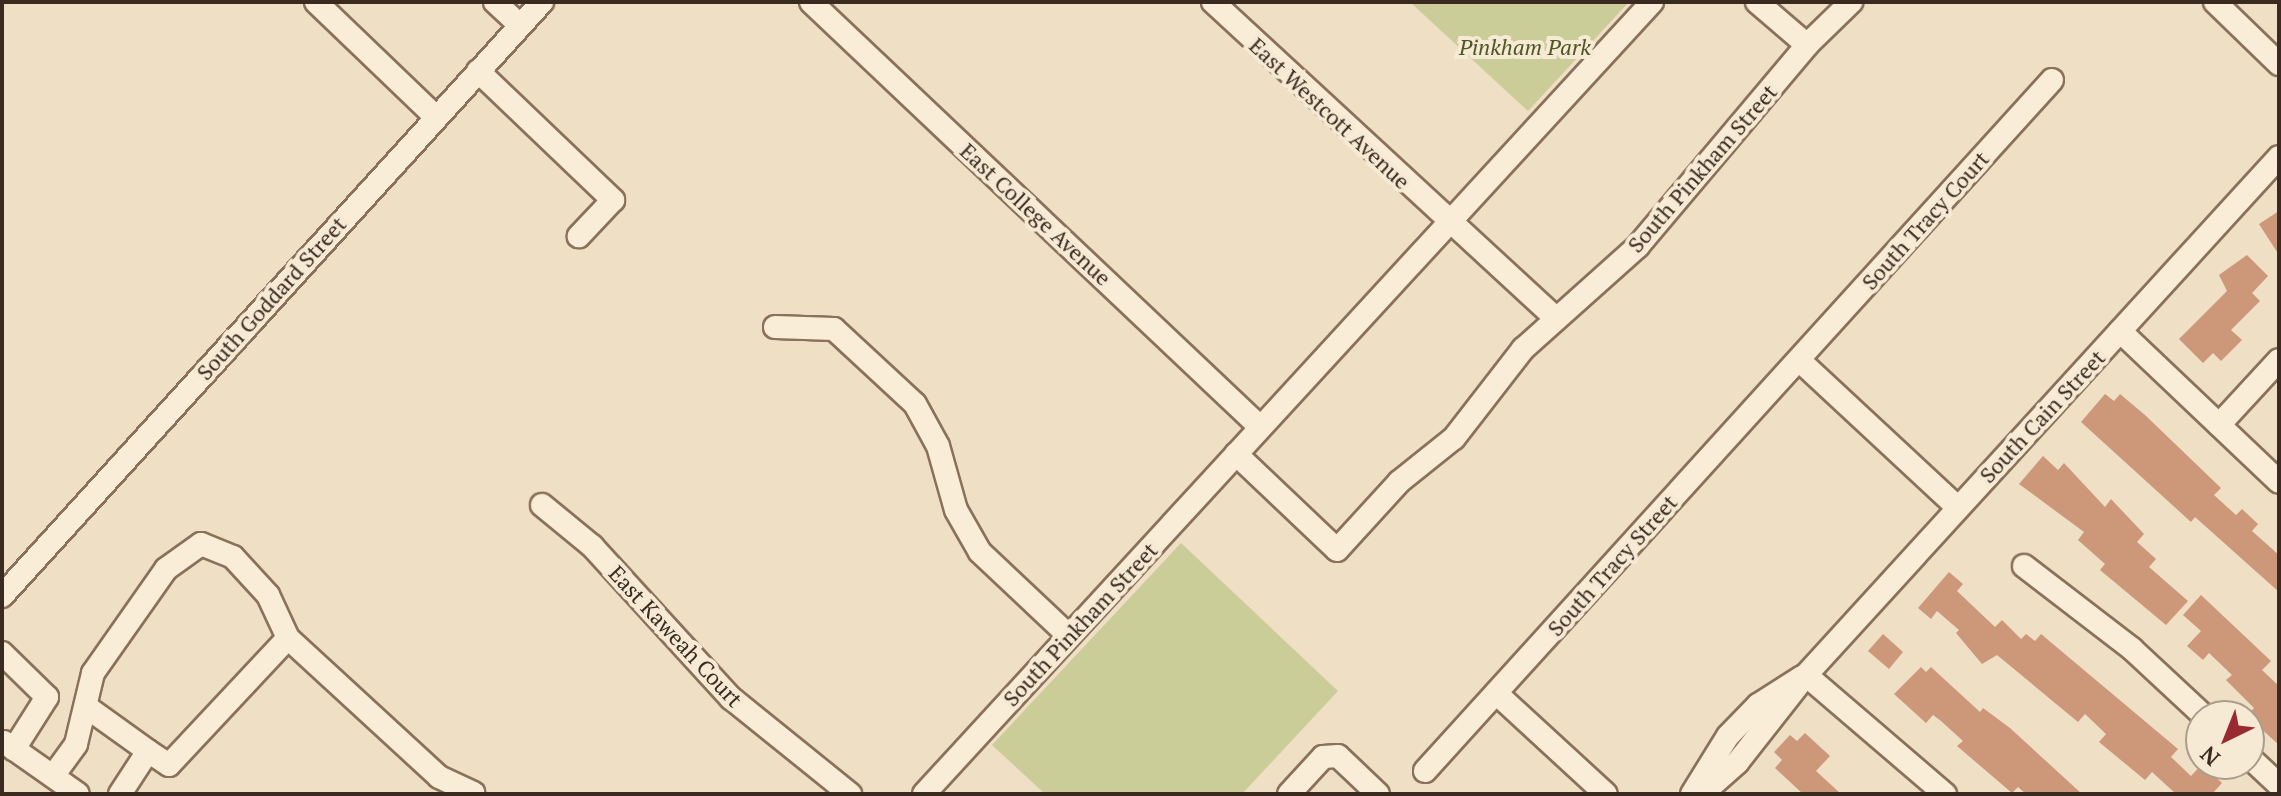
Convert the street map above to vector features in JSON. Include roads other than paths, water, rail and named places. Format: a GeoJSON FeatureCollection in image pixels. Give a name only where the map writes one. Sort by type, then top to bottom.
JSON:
{"type":"FeatureCollection","features":[{"type":"Feature","properties":{"kind":"street"},"geometry":{"type":"LineString","coordinates":[[316,2],[435,116]]}},
{"type":"Feature","properties":{"kind":"street"},"geometry":{"type":"LineString","coordinates":[[495,2],[519,24]]}},
{"type":"Feature","properties":{"kind":"street","name":"South Goddard Street"},"geometry":{"type":"LineString","coordinates":[[2,596],[435,116],[542,2]]}},
{"type":"Feature","properties":{"kind":"street","name":"East College Avenue"},"geometry":{"type":"LineString","coordinates":[[811,2],[1260,427]]}},
{"type":"Feature","properties":{"kind":"street","name":"East Westcott Avenue"},"geometry":{"type":"LineString","coordinates":[[1213,2],[1448,222]]}},
{"type":"Feature","properties":{"kind":"street","name":"South Pinkham Street"},"geometry":{"type":"LineString","coordinates":[[929,792],[1652,2]]}},
{"type":"Feature","properties":{"kind":"street"},"geometry":{"type":"LineString","coordinates":[[1757,2],[1807,45]]}},
{"type":"Feature","properties":{"kind":"street","name":"South Pinkham Street"},"geometry":{"type":"LineString","coordinates":[[1236,454],[1337,550],[1399,482],[1454,438],[1500,372],[1638,246],[1807,45],[1851,2]]}},
{"type":"Feature","properties":{"kind":"street"},"geometry":{"type":"LineString","coordinates":[[2215,2],[2279,64]]}},
{"type":"Feature","properties":{"kind":"street"},"geometry":{"type":"LineString","coordinates":[[478,71],[613,200],[579,236]]}},
{"type":"Feature","properties":{"kind":"street","name":"South Tracy Court"},"geometry":{"type":"LineString","coordinates":[[1799,360],[2052,80]]}},
{"type":"Feature","properties":{"kind":"street","name":"South Cain Street"},"geometry":{"type":"LineString","coordinates":[[1702,794],[1737,763],[1806,675],[2279,157]]}},
{"type":"Feature","properties":{"kind":"street"},"geometry":{"type":"LineString","coordinates":[[1448,222],[1556,319]]}},
{"type":"Feature","properties":{"kind":"street"},"geometry":{"type":"LineString","coordinates":[[775,327],[834,329],[915,404],[938,446],[956,510],[973,542],[1069,636]]}},
{"type":"Feature","properties":{"kind":"street"},"geometry":{"type":"LineString","coordinates":[[2120,331],[2279,482]]}},
{"type":"Feature","properties":{"kind":"street"},"geometry":{"type":"LineString","coordinates":[[1799,360],[1958,508]]}},
{"type":"Feature","properties":{"kind":"street","name":"South Tracy Street"},"geometry":{"type":"LineString","coordinates":[[1425,771],[1799,360]]}},
{"type":"Feature","properties":{"kind":"street"},"geometry":{"type":"LineString","coordinates":[[2219,425],[2279,360]]}},
{"type":"Feature","properties":{"kind":"street","name":"East Kaweah Court"},"geometry":{"type":"LineString","coordinates":[[542,505],[592,546],[731,698],[850,794]]}},
{"type":"Feature","properties":{"kind":"street"},"geometry":{"type":"LineString","coordinates":[[53,776],[76,744],[88,708],[93,673],[166,569],[201,544],[233,557],[268,595],[288,638],[439,777],[473,793]]}},
{"type":"Feature","properties":{"kind":"street"},"geometry":{"type":"LineString","coordinates":[[2024,566],[2132,649],[2187,700]]}},
{"type":"Feature","properties":{"kind":"street"},"geometry":{"type":"LineString","coordinates":[[88,708],[169,765],[288,638]]}},
{"type":"Feature","properties":{"kind":"street"},"geometry":{"type":"LineString","coordinates":[[2,653],[47,697],[8,745],[78,794]]}},
{"type":"Feature","properties":{"kind":"street"},"geometry":{"type":"LineString","coordinates":[[1806,675],[1945,794]]}},
{"type":"Feature","properties":{"kind":"street","name":"South Cain Street"},"geometry":{"type":"LineString","coordinates":[[1692,794],[1728,736],[1758,705],[1806,675]]}},
{"type":"Feature","properties":{"kind":"street"},"geometry":{"type":"LineString","coordinates":[[1496,693],[1606,794]]}},
{"type":"Feature","properties":{"kind":"street"},"geometry":{"type":"LineString","coordinates":[[120,794],[148,751]]}},
{"type":"Feature","properties":{"kind":"street"},"geometry":{"type":"LineString","coordinates":[[1289,794],[1323,757],[1338,756],[1378,794]]}},
{"type":"Feature","properties":{"kind":"park label","name":"Pinkham Park"},"geometry":{"type":"Point","coordinates":[1525,47]}}]}
